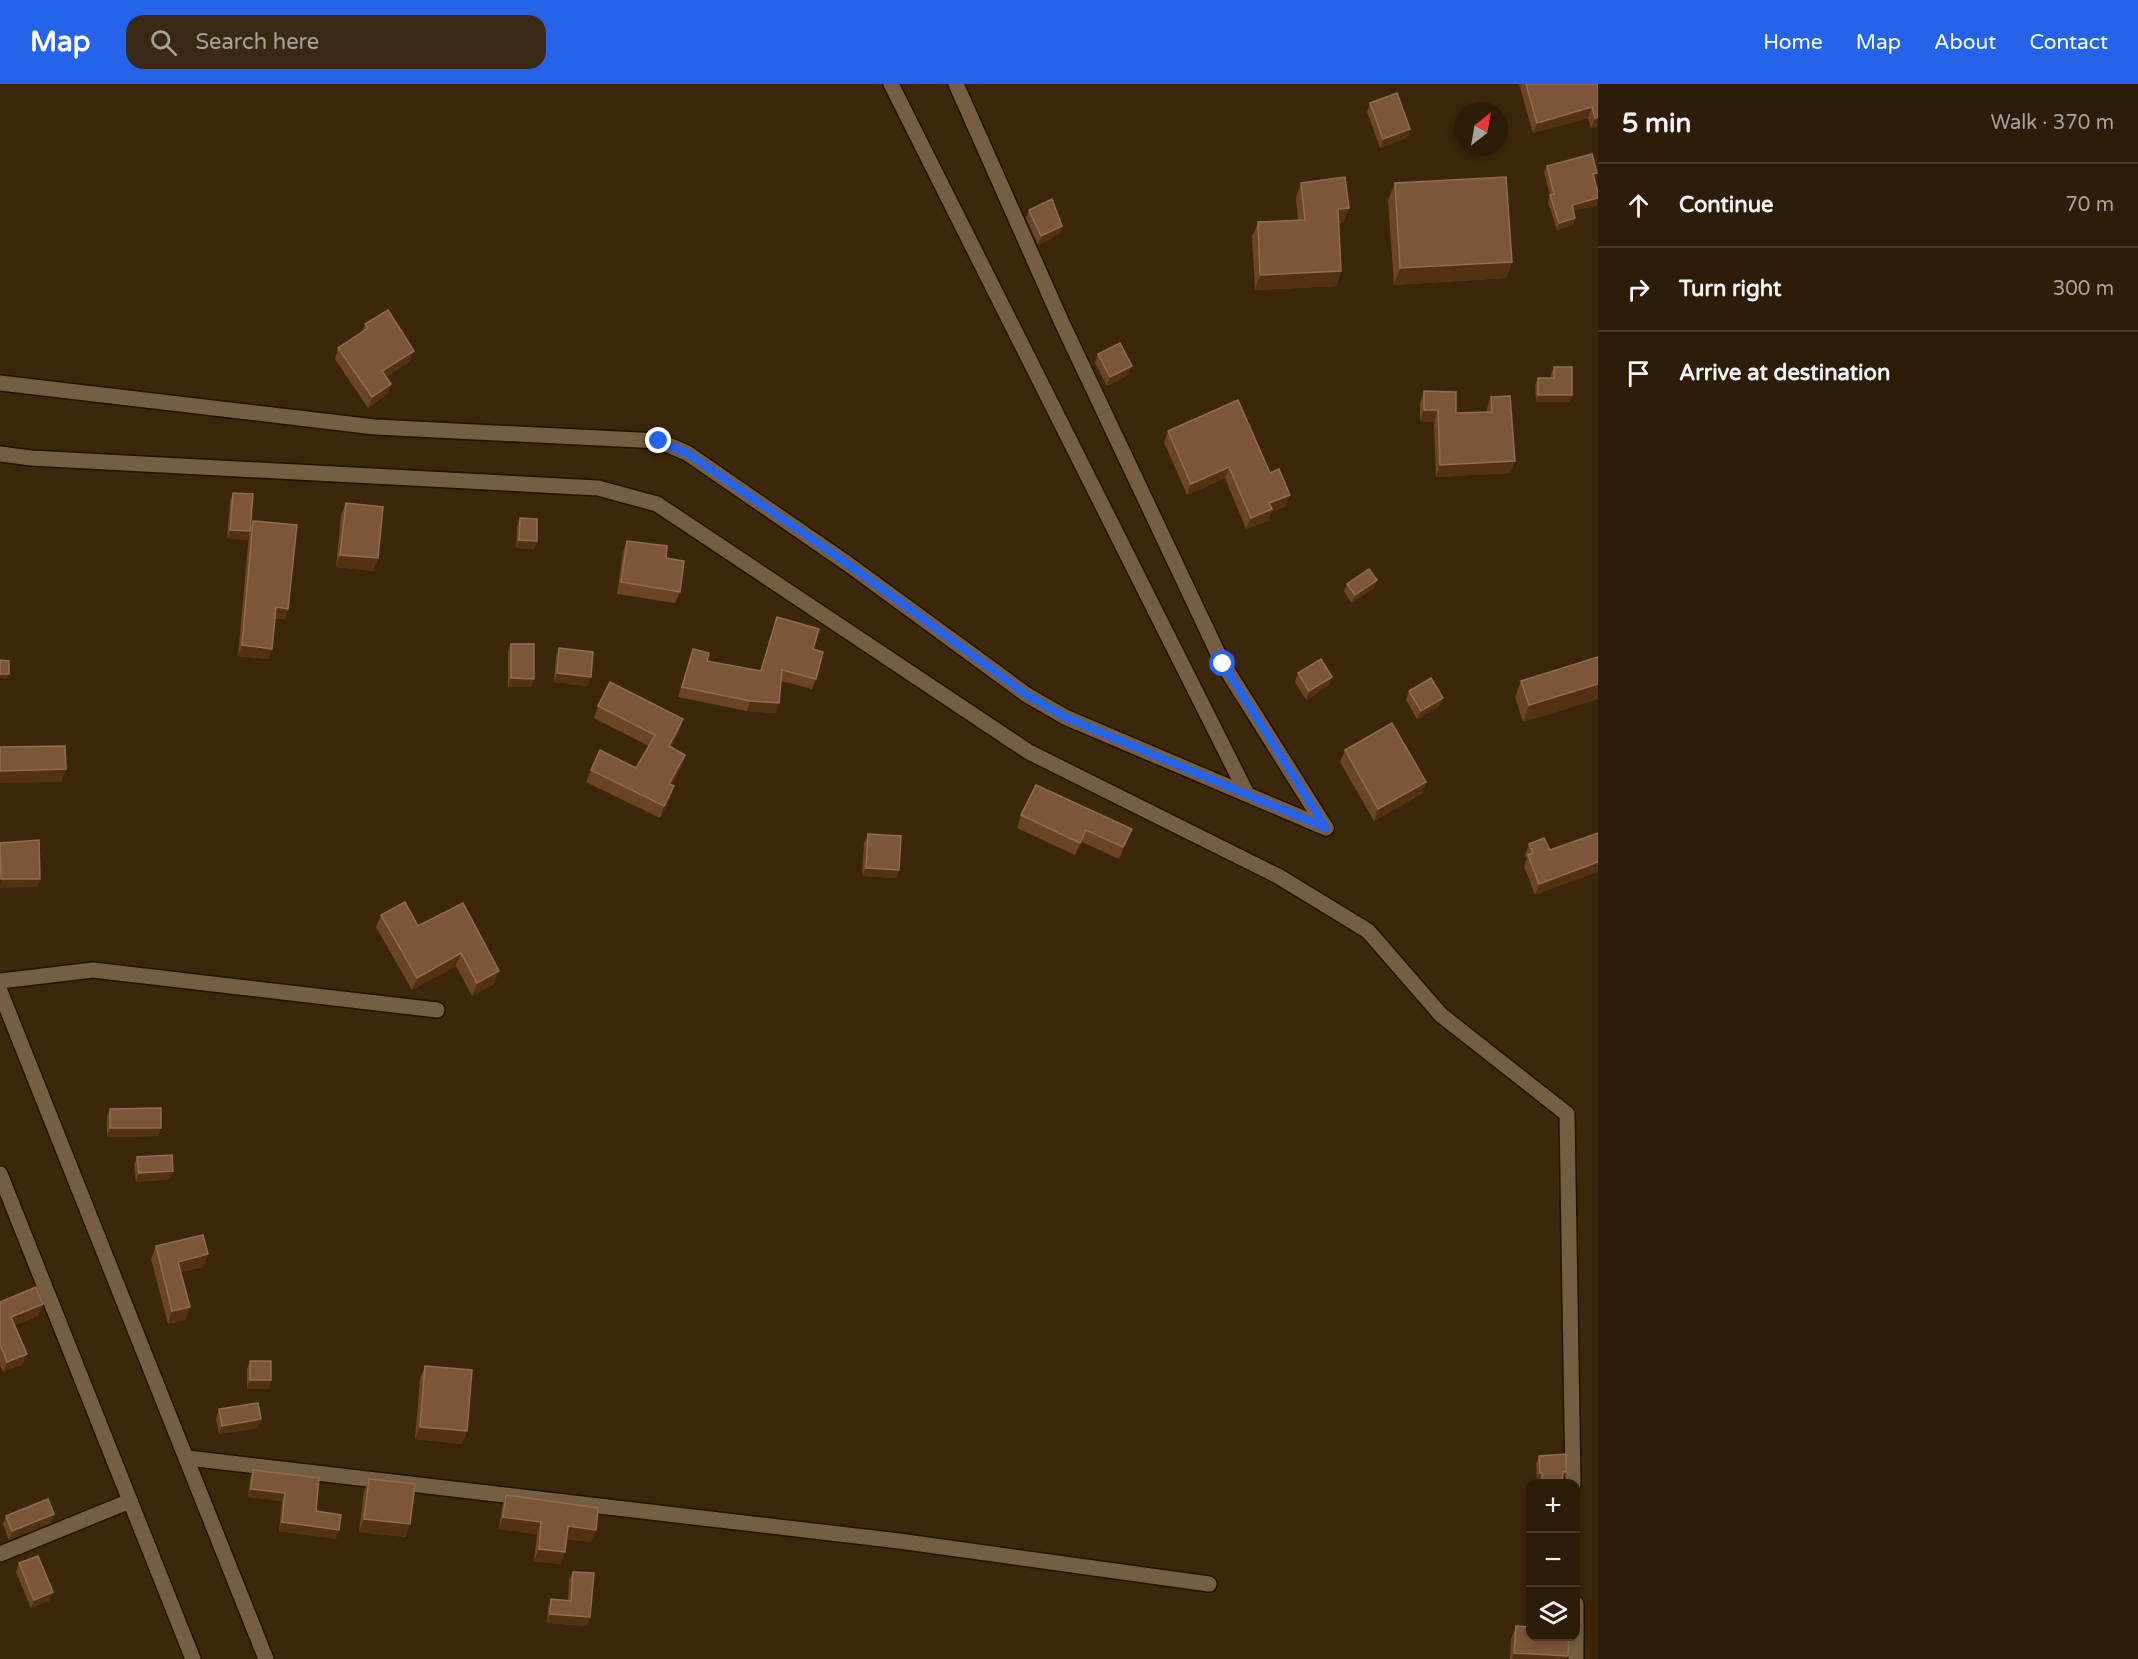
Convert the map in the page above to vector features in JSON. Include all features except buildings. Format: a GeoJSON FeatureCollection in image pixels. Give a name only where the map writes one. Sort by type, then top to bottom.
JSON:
{"type":"FeatureCollection","features":[{"type":"Feature","properties":{"kind":"street"},"geometry":{"type":"LineString","coordinates":[[891,84],[1247,794]]}},
{"type":"Feature","properties":{"kind":"street"},"geometry":{"type":"LineString","coordinates":[[0,383],[375,427],[659,441],[687,453],[839,557],[1027,695],[1065,717],[1326,828],[1223,664],[1062,323],[956,84]]}},
{"type":"Feature","properties":{"kind":"street"},"geometry":{"type":"LineString","coordinates":[[0,453],[31,458],[598,488],[657,504],[1029,752],[1278,876],[1368,931],[1441,1015],[1567,1114],[1574,1479]]}},
{"type":"Feature","properties":{"kind":"street"},"geometry":{"type":"LineString","coordinates":[[0,981],[93,970],[437,1010]]}},
{"type":"Feature","properties":{"kind":"street"},"geometry":{"type":"LineString","coordinates":[[0,991],[188,1458],[266,1659]]}},
{"type":"Feature","properties":{"kind":"street"},"geometry":{"type":"LineString","coordinates":[[0,1174],[193,1659]]}},
{"type":"Feature","properties":{"kind":"street"},"geometry":{"type":"LineString","coordinates":[[188,1458],[899,1541],[1209,1584]]}},
{"type":"Feature","properties":{"kind":"street"},"geometry":{"type":"LineString","coordinates":[[0,1554],[130,1501]]}},
{"type":"Feature","properties":{"kind":"street"},"geometry":{"type":"LineString","coordinates":[[1576,1641],[1576,1659]]}},
{"type":"Feature","properties":{"kind":"route"},"geometry":{"type":"LineString","coordinates":[[659,441],[687,453],[848,564],[1027,695],[1065,717],[1326,828],[1223,664]]}}]}
